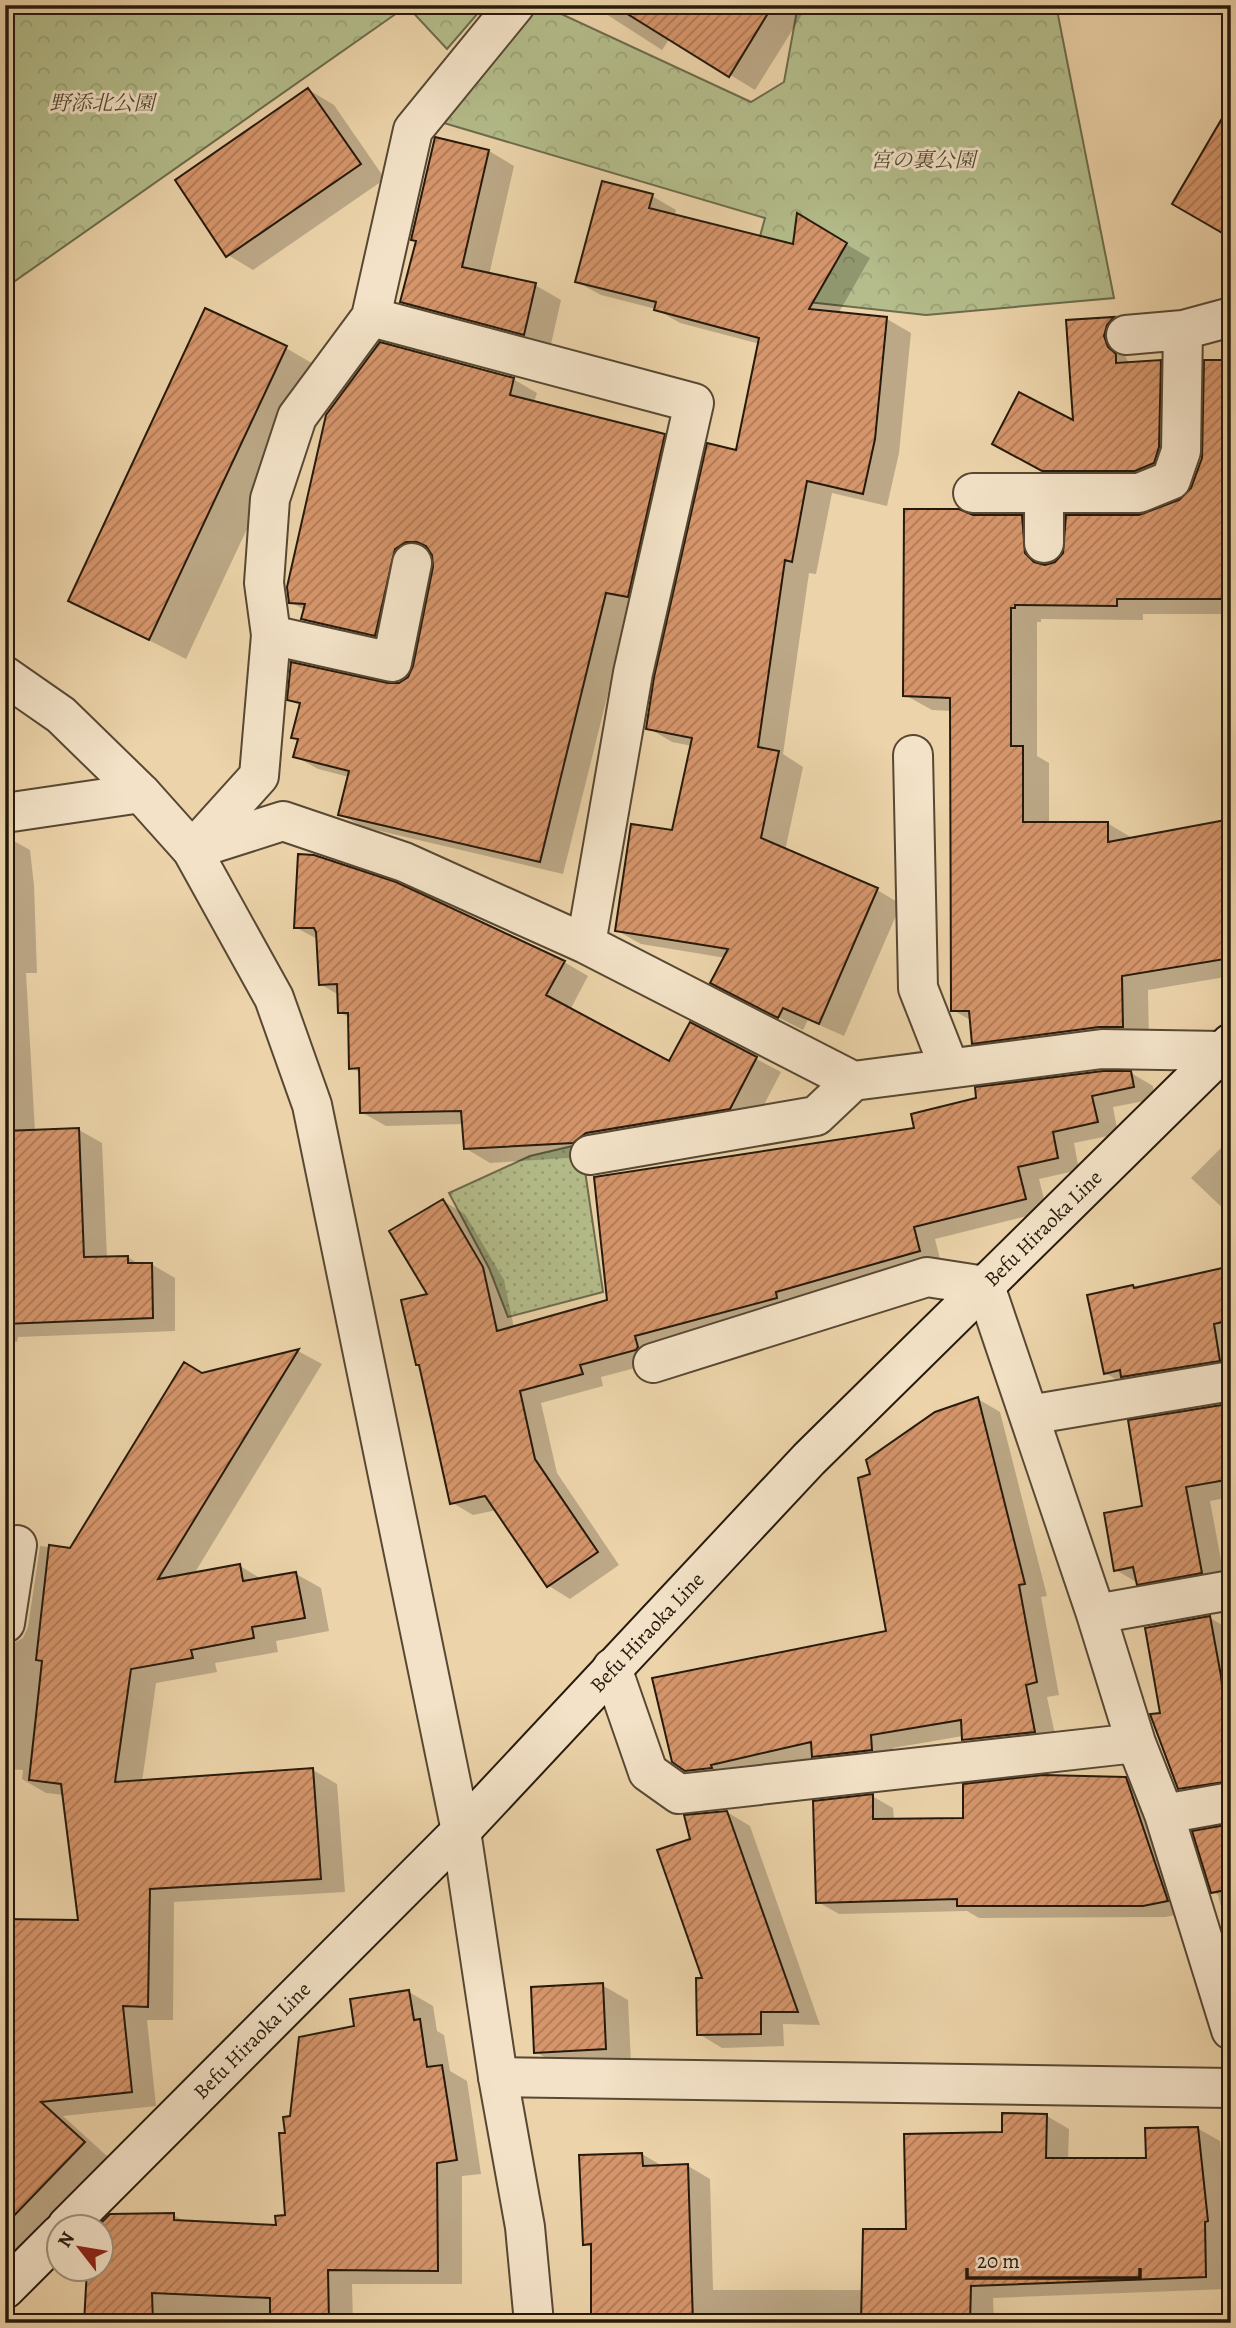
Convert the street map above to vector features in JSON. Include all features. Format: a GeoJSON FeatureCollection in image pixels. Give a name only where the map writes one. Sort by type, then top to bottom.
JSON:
{"type":"FeatureCollection","features":[{"type":"Feature","properties":{"kind":"street"},"geometry":{"type":"LineString","coordinates":[[192,850],[259,776],[271,635],[264,583],[270,499],[297,417],[371,317],[413,130],[515,5]]}},
{"type":"Feature","properties":{"kind":"street"},"geometry":{"type":"LineString","coordinates":[[371,317],[694,403],[633,673],[586,944]]}},
{"type":"Feature","properties":{"kind":"street"},"geometry":{"type":"LineString","coordinates":[[1126,335],[1183,330],[1231,317]]}},
{"type":"Feature","properties":{"kind":"street"},"geometry":{"type":"LineString","coordinates":[[973,493],[1139,493],[1171,480],[1181,451],[1183,330]]}},
{"type":"Feature","properties":{"kind":"street"},"geometry":{"type":"LineString","coordinates":[[1044,495],[1044,543]]}},
{"type":"Feature","properties":{"kind":"street"},"geometry":{"type":"LineString","coordinates":[[271,635],[391,662],[412,563]]}},
{"type":"Feature","properties":{"kind":"street"},"geometry":{"type":"LineString","coordinates":[[5,676],[61,715],[141,793],[192,850],[274,998],[312,1105],[461,1832],[498,2077],[525,2227],[534,2323]]}},
{"type":"Feature","properties":{"kind":"street"},"geometry":{"type":"LineString","coordinates":[[913,755],[918,988],[949,1067]]}},
{"type":"Feature","properties":{"kind":"street"},"geometry":{"type":"LineString","coordinates":[[5,813],[141,793]]}},
{"type":"Feature","properties":{"kind":"street"},"geometry":{"type":"LineString","coordinates":[[192,850],[283,821],[404,862],[586,944],[853,1081]]}},
{"type":"Feature","properties":{"kind":"street"},"geometry":{"type":"LineString","coordinates":[[590,1155],[816,1116],[853,1081],[1102,1049],[1227,1047]]}},
{"type":"Feature","properties":{"kind":"street","name":"Befu Hiraoka Line"},"geometry":{"type":"LineString","coordinates":[[82,2212],[461,1832],[809,1459],[1227,1047]]}},
{"type":"Feature","properties":{"kind":"street"},"geometry":{"type":"LineString","coordinates":[[653,1363],[927,1277],[985,1286],[1096,1614],[1136,1742],[1164,1814],[1231,2030]]}},
{"type":"Feature","properties":{"kind":"street"},"geometry":{"type":"LineString","coordinates":[[1029,1415],[1231,1381]]}},
{"type":"Feature","properties":{"kind":"street"},"geometry":{"type":"LineString","coordinates":[[5,1623],[17,1545]]}},
{"type":"Feature","properties":{"kind":"street"},"geometry":{"type":"LineString","coordinates":[[1096,1614],[1231,1590]]}},
{"type":"Feature","properties":{"kind":"street"},"geometry":{"type":"LineString","coordinates":[[612,1668],[648,1772],[679,1794],[1136,1742]]}},
{"type":"Feature","properties":{"kind":"street"},"geometry":{"type":"LineString","coordinates":[[1164,1814],[1231,1802]]}},
{"type":"Feature","properties":{"kind":"street"},"geometry":{"type":"LineString","coordinates":[[498,2077],[1231,2088]]}},
{"type":"Feature","properties":{"kind":"street"},"geometry":{"type":"LineString","coordinates":[[5,2288],[46,2248]]}},
{"type":"Feature","properties":{"kind":"green space","name":"野添北公園"},"geometry":{"type":"Polygon","coordinates":[[[5,5],[485,5],[447,49],[407,6],[5,288],[5,5]]]}},
{"type":"Feature","properties":{"kind":"green space","name":"宮の裏公園"},"geometry":{"type":"Polygon","coordinates":[[[535,5],[542,5],[751,102],[784,82],[798,5],[1056,5],[1114,298],[926,315],[744,295],[765,218],[437,121],[535,5]]]}},
{"type":"Feature","properties":{"kind":"green space"},"geometry":{"type":"Polygon","coordinates":[[[581,1144],[603,1292],[508,1317],[489,1268],[449,1193],[530,1156],[581,1144]]]}},
{"type":"Feature","properties":{"kind":"building"},"geometry":{"type":"Polygon","coordinates":[[[613,5],[773,5],[729,77],[613,5]]]}},
{"type":"Feature","properties":{"kind":"building"},"geometry":{"type":"Polygon","coordinates":[[[308,88],[361,164],[226,257],[175,180],[308,88]]]}},
{"type":"Feature","properties":{"kind":"building"},"geometry":{"type":"Polygon","coordinates":[[[1231,103],[1231,238],[1172,204],[1231,103]]]}},
{"type":"Feature","properties":{"kind":"building"},"geometry":{"type":"Polygon","coordinates":[[[435,137],[489,150],[462,267],[536,283],[524,335],[400,302],[416,241],[411,240],[435,137]]]}},
{"type":"Feature","properties":{"kind":"building"},"geometry":{"type":"Polygon","coordinates":[[[602,181],[653,194],[649,208],[793,244],[797,213],[847,243],[809,309],[887,317],[875,439],[863,494],[807,481],[792,562],[785,560],[758,747],[779,751],[761,838],[878,888],[819,1024],[783,1008],[778,1018],[710,983],[728,949],[615,931],[631,824],[672,830],[692,738],[646,729],[654,677],[707,443],[736,450],[759,338],[654,310],[656,302],[575,282],[602,181]]]}},
{"type":"Feature","properties":{"kind":"building"},"geometry":{"type":"Polygon","coordinates":[[[205,308],[287,346],[149,640],[68,601],[205,308]]]}},
{"type":"Feature","properties":{"kind":"building"},"geometry":{"type":"Polygon","coordinates":[[[1114,317],[1107,325],[1104,336],[1108,347],[1116,354],[1116,363],[1161,360],[1159,447],[1154,463],[1135,471],[1042,471],[992,444],[1019,392],[1073,420],[1066,320],[1114,317]]]}},
{"type":"Feature","properties":{"kind":"building"},"geometry":{"type":"Polygon","coordinates":[[[380,342],[514,378],[510,395],[665,434],[628,597],[606,593],[540,862],[338,815],[349,771],[293,757],[298,739],[291,738],[300,703],[287,700],[291,662],[388,683],[399,683],[408,677],[413,666],[433,567],[432,555],[426,546],[417,542],[406,542],[395,549],[375,636],[301,619],[305,604],[289,603],[287,587],[326,415],[380,342]]]}},
{"type":"Feature","properties":{"kind":"building"},"geometry":{"type":"Polygon","coordinates":[[[1204,360],[1231,360],[1231,599],[1117,599],[1117,606],[1015,605],[1015,608],[1011,608],[1011,746],[1023,746],[1023,822],[1108,822],[1108,842],[1231,819],[1231,958],[1122,976],[1123,1027],[1099,1027],[972,1044],[969,1011],[951,1011],[950,698],[903,696],[904,509],[959,509],[973,515],[1022,515],[1025,553],[1034,562],[1045,565],[1055,562],[1063,553],[1066,515],[1139,515],[1179,500],[1191,488],[1202,458],[1204,360]]]}},
{"type":"Feature","properties":{"kind":"building"},"geometry":{"type":"Polygon","coordinates":[[[298,854],[314,855],[396,882],[565,961],[546,995],[669,1061],[690,1022],[757,1057],[730,1109],[586,1133],[573,1143],[464,1149],[461,1111],[360,1113],[359,1068],[349,1069],[348,1013],[338,1013],[337,984],[319,985],[314,928],[294,928],[298,854]]]}},
{"type":"Feature","properties":{"kind":"building"},"geometry":{"type":"Polygon","coordinates":[[[1103,1071],[1131,1071],[1134,1087],[1092,1096],[1098,1122],[1053,1132],[1058,1158],[1018,1167],[1026,1199],[914,1227],[920,1251],[776,1292],[777,1298],[635,1336],[638,1347],[636,1350],[580,1365],[583,1374],[520,1391],[535,1459],[598,1552],[547,1587],[485,1496],[450,1504],[419,1365],[416,1365],[401,1300],[427,1294],[389,1231],[443,1199],[483,1267],[497,1331],[607,1300],[594,1177],[914,1128],[911,1114],[976,1098],[975,1087],[1103,1071]]]}},
{"type":"Feature","properties":{"kind":"building"},"geometry":{"type":"Polygon","coordinates":[[[79,1128],[84,1257],[128,1256],[128,1263],[152,1263],[153,1318],[5,1324],[5,1131],[79,1128]]]}},
{"type":"Feature","properties":{"kind":"building"},"geometry":{"type":"Polygon","coordinates":[[[1231,1266],[1231,1320],[1214,1324],[1220,1361],[1121,1377],[1120,1370],[1104,1374],[1087,1295],[1133,1285],[1134,1288],[1231,1266]]]}},
{"type":"Feature","properties":{"kind":"building"},"geometry":{"type":"Polygon","coordinates":[[[299,1349],[158,1579],[240,1564],[243,1581],[296,1572],[305,1618],[252,1627],[254,1638],[191,1650],[193,1658],[131,1669],[115,1782],[313,1768],[321,1879],[150,1889],[148,2007],[123,2006],[132,2092],[41,2102],[85,2142],[5,2225],[5,1919],[78,1920],[61,1784],[29,1780],[42,1661],[36,1660],[49,1545],[70,1548],[184,1362],[202,1373],[299,1349]]]}},
{"type":"Feature","properties":{"kind":"building"},"geometry":{"type":"Polygon","coordinates":[[[978,1397],[1025,1584],[1019,1585],[1037,1682],[1026,1685],[1035,1732],[962,1740],[961,1720],[871,1735],[872,1750],[812,1757],[811,1742],[711,1765],[712,1768],[685,1771],[672,1762],[652,1678],[886,1631],[858,1478],[870,1474],[866,1460],[935,1412],[978,1397]]]}},
{"type":"Feature","properties":{"kind":"building"},"geometry":{"type":"Polygon","coordinates":[[[1228,1404],[1231,1470],[1225,1471],[1226,1480],[1186,1487],[1202,1573],[1137,1585],[1133,1567],[1114,1571],[1104,1513],[1142,1506],[1128,1420],[1228,1404]]]}},
{"type":"Feature","properties":{"kind":"building"},"geometry":{"type":"Polygon","coordinates":[[[1210,1616],[1221,1676],[1231,1781],[1178,1789],[1150,1714],[1160,1713],[1145,1628],[1210,1616]]]}},
{"type":"Feature","properties":{"kind":"building"},"geometry":{"type":"Polygon","coordinates":[[[1043,1775],[1126,1777],[1168,1901],[1143,1906],[957,1906],[957,1899],[816,1903],[813,1801],[873,1794],[873,1819],[963,1818],[963,1784],[1043,1775]]]}},
{"type":"Feature","properties":{"kind":"building"},"geometry":{"type":"Polygon","coordinates":[[[727,1811],[798,2012],[761,2012],[761,2034],[697,2035],[696,1978],[702,1978],[657,1850],[690,1839],[684,1815],[727,1811]]]}},
{"type":"Feature","properties":{"kind":"building"},"geometry":{"type":"Polygon","coordinates":[[[1231,1824],[1231,1889],[1211,1893],[1192,1831],[1231,1824]]]}},
{"type":"Feature","properties":{"kind":"building"},"geometry":{"type":"Polygon","coordinates":[[[603,1983],[606,2049],[534,2053],[531,1987],[603,1983]]]}},
{"type":"Feature","properties":{"kind":"building"},"geometry":{"type":"Polygon","coordinates":[[[409,1990],[414,2020],[420,2019],[427,2067],[442,2065],[457,2160],[437,2163],[438,2271],[328,2270],[329,2323],[270,2323],[270,2298],[152,2293],[153,2323],[84,2323],[86,2282],[116,2282],[116,2214],[174,2213],[174,2220],[276,2225],[275,2216],[285,2215],[279,2133],[285,2133],[283,2117],[290,2116],[299,2037],[354,2026],[350,1999],[409,1990]]]}},
{"type":"Feature","properties":{"kind":"building"},"geometry":{"type":"Polygon","coordinates":[[[1002,2113],[1047,2114],[1046,2158],[1146,2158],[1145,2128],[1198,2127],[1208,2221],[1205,2222],[1206,2277],[971,2286],[970,2323],[861,2323],[863,2229],[906,2229],[904,2134],[1002,2132],[1002,2113]]]}},
{"type":"Feature","properties":{"kind":"building"},"geometry":{"type":"Polygon","coordinates":[[[642,2153],[643,2166],[688,2164],[693,2323],[591,2323],[591,2244],[583,2245],[579,2155],[642,2153]]]}}]}
